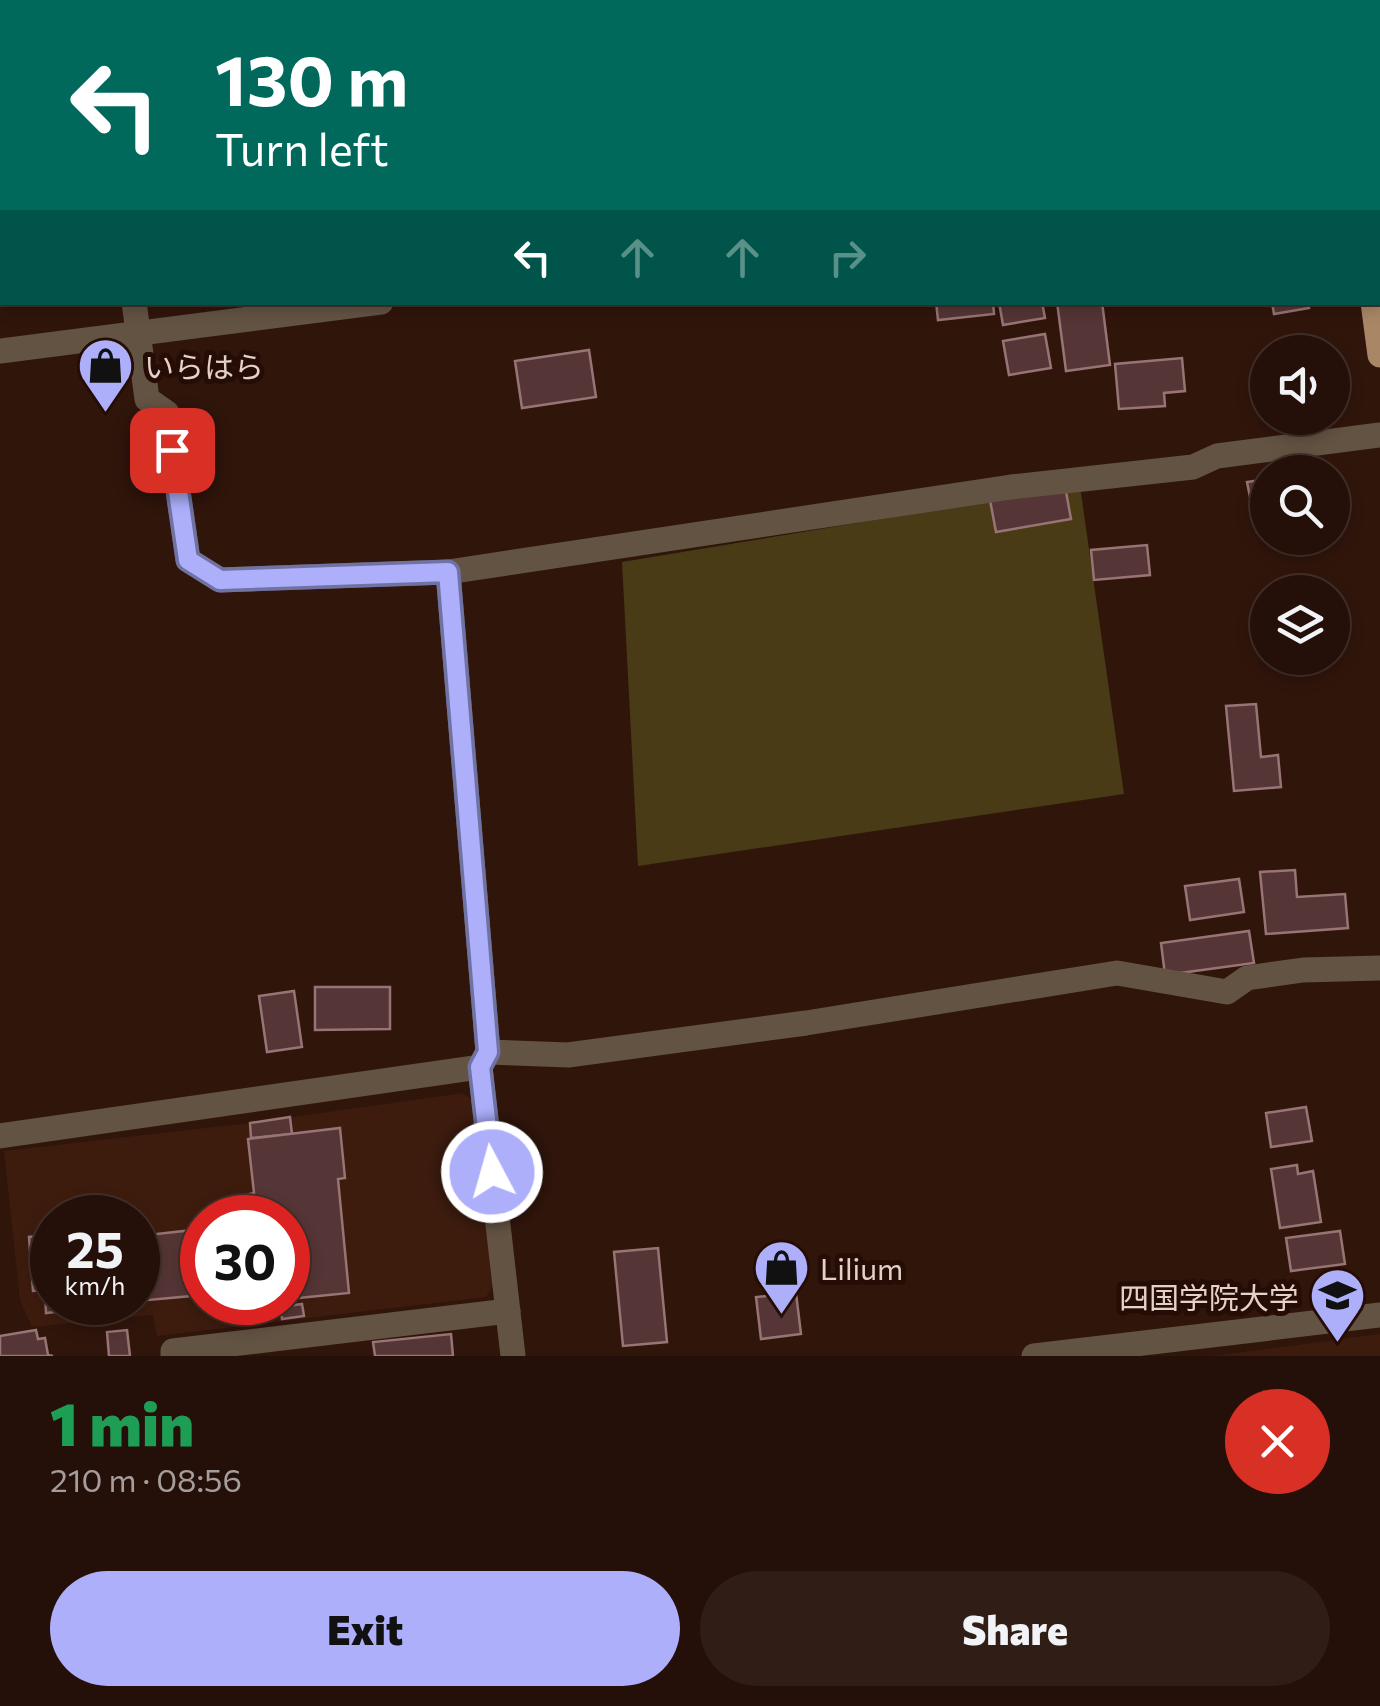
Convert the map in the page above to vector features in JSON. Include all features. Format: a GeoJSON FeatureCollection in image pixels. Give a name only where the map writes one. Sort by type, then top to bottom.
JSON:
{"type":"FeatureCollection","features":[{"type":"Feature","properties":{"kind":"main road"},"geometry":{"type":"LineString","coordinates":[[1373,305],[1380,355]]}},
{"type":"Feature","properties":{"kind":"street"},"geometry":{"type":"LineString","coordinates":[[134,305],[147,398],[167,413],[188,560],[220,580],[448,572],[1011,487],[1193,468],[1216,456],[1380,436]]}},
{"type":"Feature","properties":{"kind":"street"},"geometry":{"type":"LineString","coordinates":[[0,351],[358,305]]}},
{"type":"Feature","properties":{"kind":"street"},"geometry":{"type":"LineString","coordinates":[[448,572],[484,1060],[513,1356]]}},
{"type":"Feature","properties":{"kind":"street"},"geometry":{"type":"LineString","coordinates":[[0,1136],[484,1060],[568,1055],[806,1023],[1117,974],[1227,992],[1247,978],[1303,970],[1380,968]]}},
{"type":"Feature","properties":{"kind":"street"},"geometry":{"type":"LineString","coordinates":[[173,1356],[173,1351],[508,1311]]}},
{"type":"Feature","properties":{"kind":"street"},"geometry":{"type":"LineString","coordinates":[[1048,1355],[1380,1315]]}},
{"type":"Feature","properties":{"kind":"shaded area"},"geometry":{"type":"Polygon","coordinates":[[[1080,486],[1124,794],[638,866],[622,562],[1080,486]]]}},
{"type":"Feature","properties":{"kind":"shaded area"},"geometry":{"type":"Polygon","coordinates":[[[463,1093],[472,1100],[493,1285],[486,1297],[310,1318],[310,1195],[180,1195],[180,1325],[250,1325],[157,1336],[160,1195],[30,1195],[30,1322],[20,1300],[4,1151],[250,1123],[463,1093]]]}},
{"type":"Feature","properties":{"kind":"shaded area","name":"四国学院大学"},"geometry":{"type":"Polygon","coordinates":[[[1380,1334],[1380,1356],[1213,1356],[1380,1334]]]}},
{"type":"Feature","properties":{"kind":"building"},"geometry":{"type":"Polygon","coordinates":[[[936,305],[993,305],[994,314],[938,320],[936,305]]]}},
{"type":"Feature","properties":{"kind":"building"},"geometry":{"type":"Polygon","coordinates":[[[1000,305],[1043,305],[1045,318],[1003,325],[1000,305]]]}},
{"type":"Feature","properties":{"kind":"building"},"geometry":{"type":"Polygon","coordinates":[[[1057,305],[1102,305],[1110,365],[1066,371],[1057,305]]]}},
{"type":"Feature","properties":{"kind":"building"},"geometry":{"type":"Polygon","coordinates":[[[1272,305],[1308,305],[1309,308],[1274,314],[1272,305]]]}},
{"type":"Feature","properties":{"kind":"building"},"geometry":{"type":"Polygon","coordinates":[[[1045,334],[1051,368],[1009,375],[1003,341],[1045,334]]]}},
{"type":"Feature","properties":{"kind":"building"},"geometry":{"type":"Polygon","coordinates":[[[589,350],[596,397],[522,408],[515,361],[589,350]]]}},
{"type":"Feature","properties":{"kind":"building"},"geometry":{"type":"Polygon","coordinates":[[[1182,358],[1185,391],[1164,393],[1165,406],[1119,409],[1115,364],[1182,358]]]}},
{"type":"Feature","properties":{"kind":"building"},"geometry":{"type":"Polygon","coordinates":[[[1065,486],[1071,519],[996,532],[990,500],[1065,486]]]}},
{"type":"Feature","properties":{"kind":"building"},"geometry":{"type":"Polygon","coordinates":[[[1147,545],[1150,575],[1094,580],[1091,550],[1147,545]]]}},
{"type":"Feature","properties":{"kind":"building"},"geometry":{"type":"Polygon","coordinates":[[[1256,704],[1261,757],[1278,755],[1281,787],[1234,791],[1226,706],[1256,704]]]}},
{"type":"Feature","properties":{"kind":"building"},"geometry":{"type":"Polygon","coordinates":[[[1295,870],[1297,897],[1345,894],[1348,928],[1266,934],[1260,872],[1295,870]]]}},
{"type":"Feature","properties":{"kind":"building"},"geometry":{"type":"Polygon","coordinates":[[[1239,879],[1244,912],[1190,920],[1185,886],[1239,879]]]}},
{"type":"Feature","properties":{"kind":"building"},"geometry":{"type":"Polygon","coordinates":[[[1249,931],[1254,963],[1165,975],[1161,943],[1249,931]]]}},
{"type":"Feature","properties":{"kind":"building"},"geometry":{"type":"Polygon","coordinates":[[[315,987],[390,987],[390,1029],[315,1030],[315,987]]]}},
{"type":"Feature","properties":{"kind":"building"},"geometry":{"type":"Polygon","coordinates":[[[294,991],[302,1047],[267,1052],[259,996],[294,991]]]}},
{"type":"Feature","properties":{"kind":"building"},"geometry":{"type":"Polygon","coordinates":[[[1306,1107],[1312,1141],[1271,1147],[1266,1113],[1306,1107]]]}},
{"type":"Feature","properties":{"kind":"building"},"geometry":{"type":"Polygon","coordinates":[[[290,1117],[292,1134],[251,1138],[250,1123],[290,1117]]]}},
{"type":"Feature","properties":{"kind":"building"},"geometry":{"type":"Polygon","coordinates":[[[340,1128],[345,1178],[338,1179],[349,1293],[310,1297],[310,1195],[246,1195],[254,1193],[248,1139],[340,1128]]]}},
{"type":"Feature","properties":{"kind":"building"},"geometry":{"type":"Polygon","coordinates":[[[1297,1165],[1298,1174],[1313,1171],[1321,1222],[1280,1228],[1271,1169],[1297,1165]]]}},
{"type":"Feature","properties":{"kind":"building"},"geometry":{"type":"Polygon","coordinates":[[[180,1231],[180,1297],[160,1299],[160,1234],[180,1231]]]}},
{"type":"Feature","properties":{"kind":"building"},"geometry":{"type":"Polygon","coordinates":[[[1340,1231],[1345,1264],[1291,1271],[1286,1238],[1340,1231]]]}},
{"type":"Feature","properties":{"kind":"building"},"geometry":{"type":"Polygon","coordinates":[[[658,1248],[667,1342],[623,1346],[614,1252],[658,1248]]]}},
{"type":"Feature","properties":{"kind":"building"},"geometry":{"type":"Polygon","coordinates":[[[796,1293],[801,1334],[761,1339],[756,1297],[796,1293]]]}},
{"type":"Feature","properties":{"kind":"building"},"geometry":{"type":"Polygon","coordinates":[[[36,1330],[38,1339],[45,1338],[48,1355],[53,1356],[0,1356],[0,1336],[36,1330]]]}},
{"type":"Feature","properties":{"kind":"building"},"geometry":{"type":"Polygon","coordinates":[[[127,1330],[130,1356],[109,1356],[107,1332],[127,1330]]]}},
{"type":"Feature","properties":{"kind":"building"},"geometry":{"type":"Polygon","coordinates":[[[451,1334],[453,1356],[375,1356],[373,1342],[451,1334]]]}},
{"type":"Feature","properties":{"kind":"place","name":"いらはら"},"geometry":{"type":"Point","coordinates":[105,414]}},
{"type":"Feature","properties":{"kind":"place","name":"Lilium"},"geometry":{"type":"Point","coordinates":[781,1316]}},
{"type":"Feature","properties":{"kind":"place","name":"四国学院大学"},"geometry":{"type":"Point","coordinates":[1338,1345]}},
{"type":"Feature","properties":{"kind":"route"},"geometry":{"type":"LineString","coordinates":[[172,450],[188,560],[220,580],[448,572],[488,1052],[480,1067],[492,1172]]}}]}
